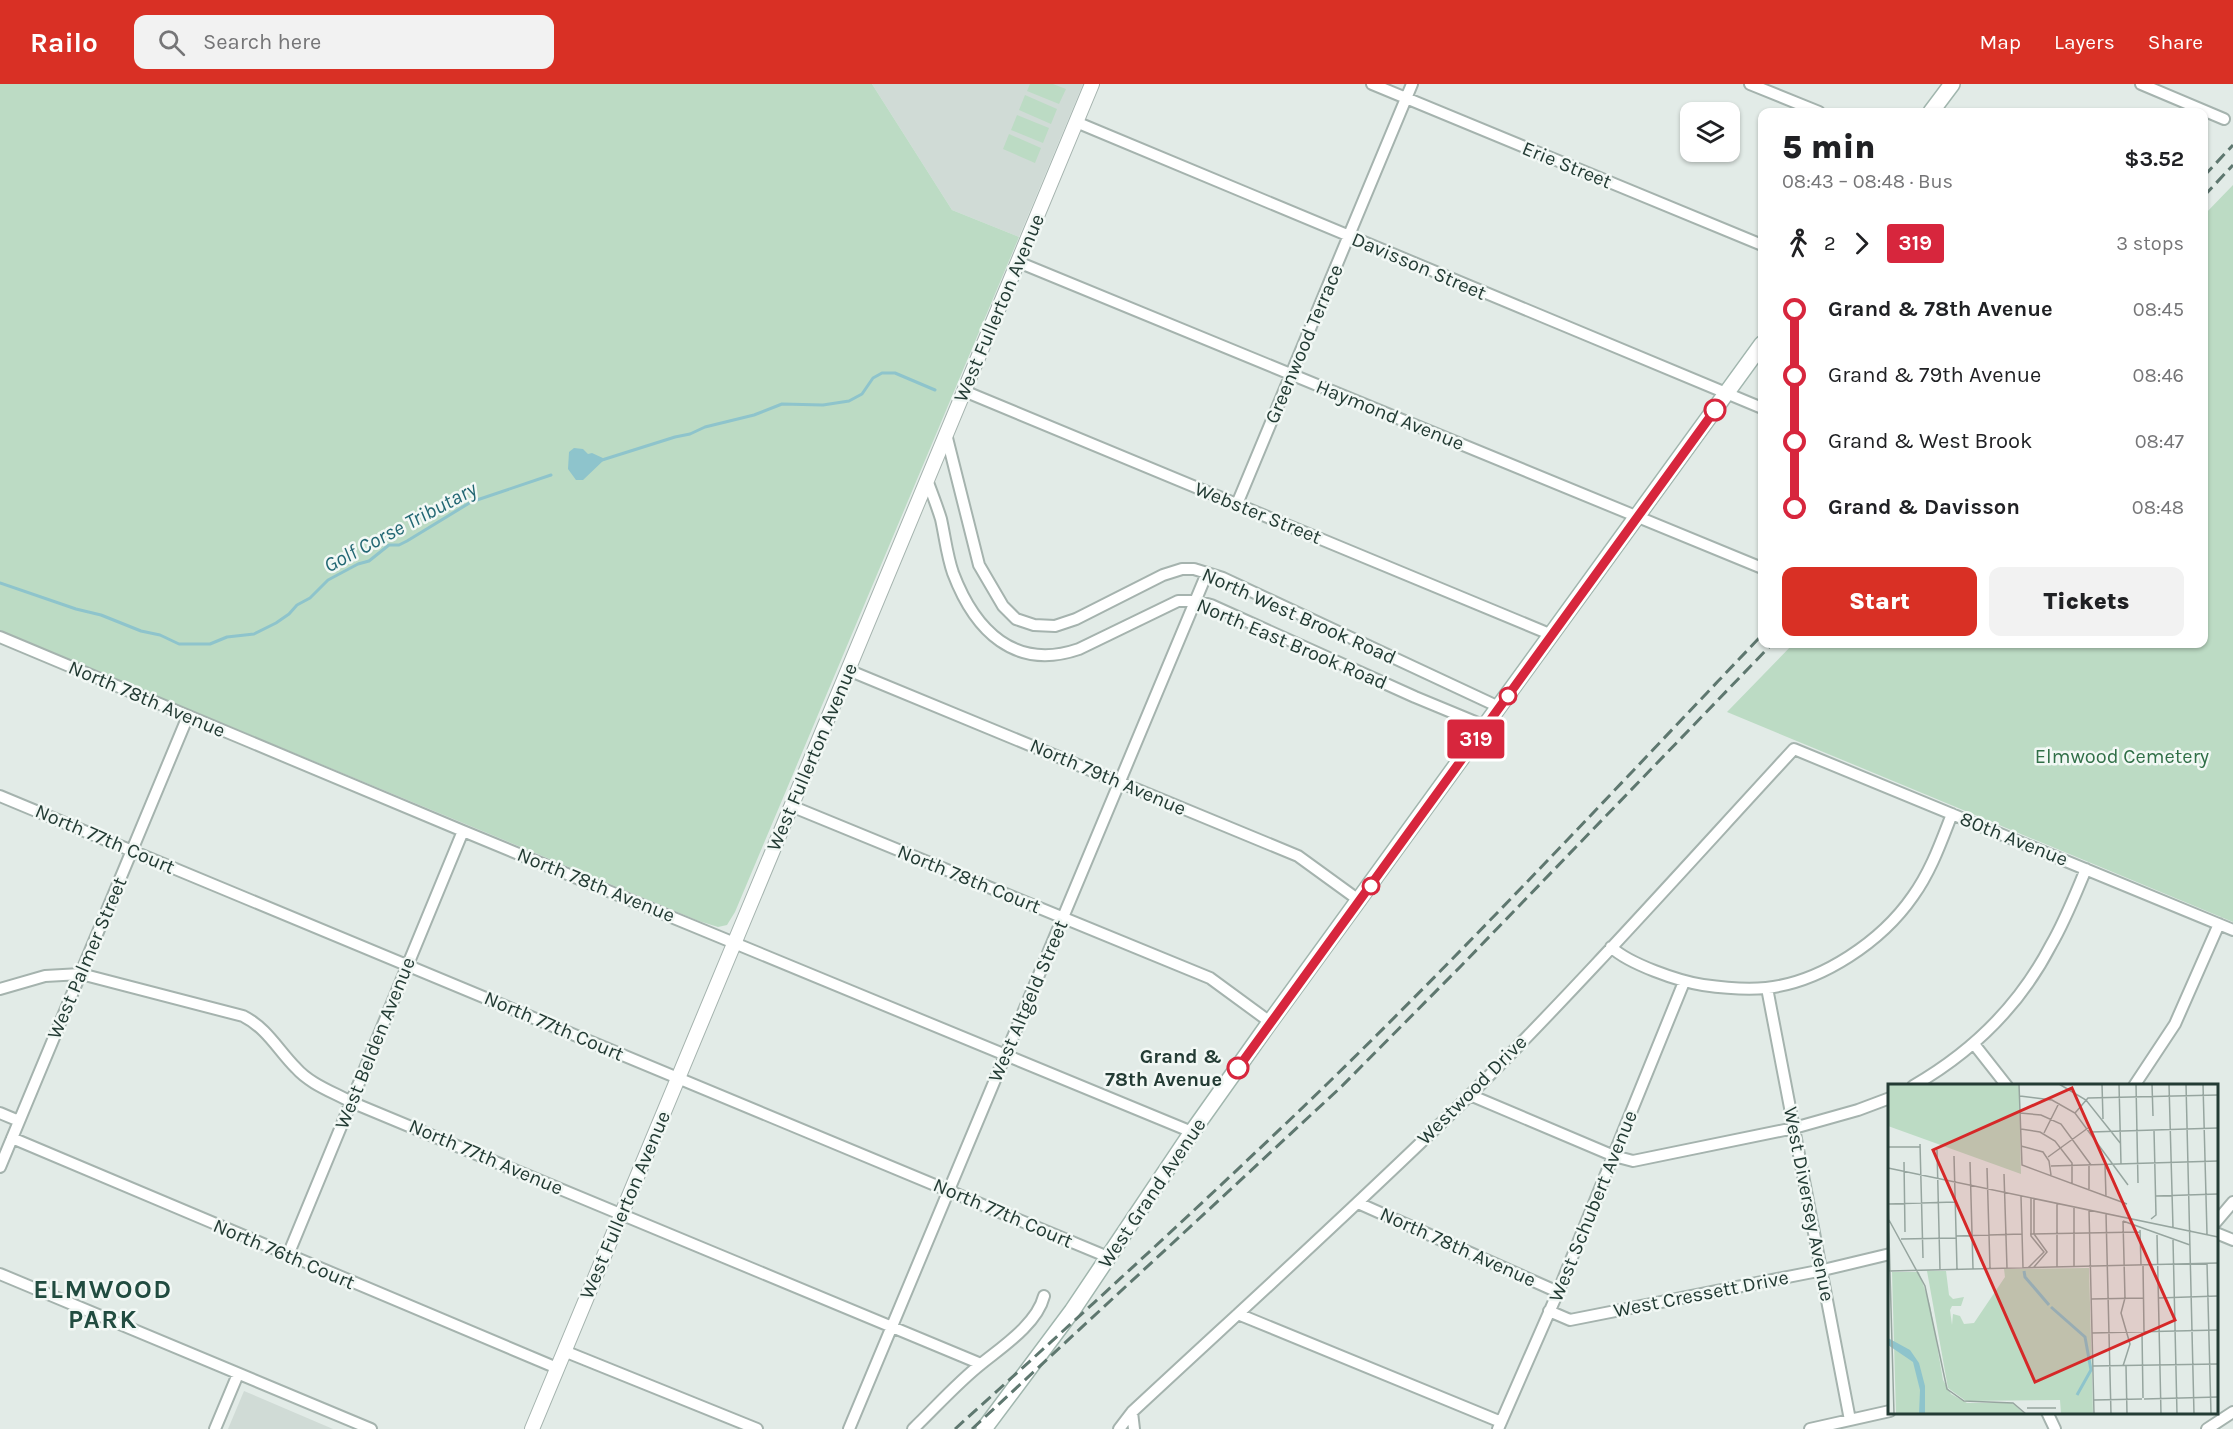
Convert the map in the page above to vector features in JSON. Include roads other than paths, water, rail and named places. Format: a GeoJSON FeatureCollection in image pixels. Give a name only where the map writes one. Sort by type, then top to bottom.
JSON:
{"type":"FeatureCollection","features":[{"type":"Feature","properties":{"kind":"main road"},"geometry":{"type":"LineString","coordinates":[[1934,108],[1952,84]]}},
{"type":"Feature","properties":{"kind":"main road","name":"West Grand Avenue"},"geometry":{"type":"LineString","coordinates":[[984,1429],[1048,1345],[1192,1132],[1270,1022],[1758,350]]}},
{"type":"Feature","properties":{"kind":"street","name":"West Fullerton Avenue"},"geometry":{"type":"LineString","coordinates":[[532,1429],[1092,84]]}},
{"type":"Feature","properties":{"kind":"street","name":"Erie Street"},"geometry":{"type":"LineString","coordinates":[[1372,84],[1758,243]]}},
{"type":"Feature","properties":{"kind":"street","name":"Greenwood Terrace"},"geometry":{"type":"LineString","coordinates":[[1237,504],[1412,84]]}},
{"type":"Feature","properties":{"kind":"street"},"geometry":{"type":"LineString","coordinates":[[1750,84],[1809,108]]}},
{"type":"Feature","properties":{"kind":"street"},"geometry":{"type":"LineString","coordinates":[[2141,84],[2198,108]]}},
{"type":"Feature","properties":{"kind":"street"},"geometry":{"type":"LineString","coordinates":[[2208,112],[2224,119]]}},
{"type":"Feature","properties":{"kind":"street","name":"Davisson Street"},"geometry":{"type":"LineString","coordinates":[[1076,122],[1758,406]]}},
{"type":"Feature","properties":{"kind":"street","name":"Haymond Avenue"},"geometry":{"type":"LineString","coordinates":[[1018,262],[1758,566]]}},
{"type":"Feature","properties":{"kind":"street","name":"Webster Street"},"geometry":{"type":"LineString","coordinates":[[964,391],[1552,634]]}},
{"type":"Feature","properties":{"kind":"street","name":"North West Brook Road"},"geometry":{"type":"LineString","coordinates":[[946,434],[979,565],[1003,606],[1016,619],[1034,625],[1055,626],[1076,619],[1163,575],[1194,568],[1499,707]]}},
{"type":"Feature","properties":{"kind":"street","name":"North East Brook Road"},"geometry":{"type":"LineString","coordinates":[[927,480],[940,517],[952,571],[960,590],[985,628],[1000,643],[1028,653],[1047,656],[1062,655],[1178,601],[1196,601],[1211,605],[1485,726]]}},
{"type":"Feature","properties":{"kind":"street","name":"West Altgeld Street"},"geometry":{"type":"LineString","coordinates":[[849,1429],[1208,573]]}},
{"type":"Feature","properties":{"kind":"street","name":"North 78th Avenue"},"geometry":{"type":"LineString","coordinates":[[0,637],[1192,1132]]}},
{"type":"Feature","properties":{"kind":"street","name":"North 79th Avenue"},"geometry":{"type":"LineString","coordinates":[[848,669],[1298,856],[1360,901]]}},
{"type":"Feature","properties":{"kind":"street","name":"West Palmer Street"},"geometry":{"type":"LineString","coordinates":[[0,1167],[188,716]]}},
{"type":"Feature","properties":{"kind":"street","name":"80th Avenue"},"geometry":{"type":"LineString","coordinates":[[1794,749],[2233,930]]}},
{"type":"Feature","properties":{"kind":"street","name":"Westwood Drive"},"geometry":{"type":"LineString","coordinates":[[1119,1429],[1132,1412],[1358,1203],[1470,1095],[1794,749]]}},
{"type":"Feature","properties":{"kind":"street","name":"North 77th Court"},"geometry":{"type":"LineString","coordinates":[[0,796],[1108,1257]]}},
{"type":"Feature","properties":{"kind":"street","name":"North 78th Court"},"geometry":{"type":"LineString","coordinates":[[791,806],[1210,978],[1270,1022]]}},
{"type":"Feature","properties":{"kind":"street"},"geometry":{"type":"LineString","coordinates":[[1611,947],[1620,956],[1684,982],[1727,988],[1767,988],[1824,971],[1849,957],[1900,913],[1921,884],[1939,848],[1952,814]]}},
{"type":"Feature","properties":{"kind":"street","name":"West Belden Avenue"},"geometry":{"type":"LineString","coordinates":[[288,1255],[463,831]]}},
{"type":"Feature","properties":{"kind":"street"},"geometry":{"type":"LineString","coordinates":[[1916,1084],[1974,1044],[2010,1006],[2033,976],[2060,929],[2086,869]]}},
{"type":"Feature","properties":{"kind":"street"},"geometry":{"type":"LineString","coordinates":[[2135,1084],[2175,1024],[2219,924]]}},
{"type":"Feature","properties":{"kind":"street","name":"North 77th Avenue"},"geometry":{"type":"LineString","coordinates":[[0,989],[45,976],[81,974],[243,1016],[252,1020],[277,1044],[297,1070],[325,1089],[351,1102],[981,1364]]}},
{"type":"Feature","properties":{"kind":"street","name":"West Schubert Avenue"},"geometry":{"type":"LineString","coordinates":[[1500,1425],[1558,1292],[1684,982]]}},
{"type":"Feature","properties":{"kind":"street","name":"West Diversey Avenue"},"geometry":{"type":"LineString","coordinates":[[1767,988],[1850,1420]]}},
{"type":"Feature","properties":{"kind":"street"},"geometry":{"type":"LineString","coordinates":[[1974,1044],[2005,1084]]}},
{"type":"Feature","properties":{"kind":"street"},"geometry":{"type":"LineString","coordinates":[[1470,1095],[1614,1156],[1633,1161],[1794,1128],[1858,1110],[1888,1099]]}},
{"type":"Feature","properties":{"kind":"street"},"geometry":{"type":"LineString","coordinates":[[0,1113],[19,1121]]}},
{"type":"Feature","properties":{"kind":"street","name":"North 76th Court"},"geometry":{"type":"LineString","coordinates":[[12,1138],[557,1368]]}},
{"type":"Feature","properties":{"kind":"street"},"geometry":{"type":"LineString","coordinates":[[2218,1221],[2233,1202]]}},
{"type":"Feature","properties":{"kind":"street","name":"North 78th Avenue"},"geometry":{"type":"LineString","coordinates":[[1358,1203],[1558,1292]]}},
{"type":"Feature","properties":{"kind":"street"},"geometry":{"type":"LineString","coordinates":[[2218,1233],[2233,1240]]}},
{"type":"Feature","properties":{"kind":"street","name":"West Cressett Drive"},"geometry":{"type":"LineString","coordinates":[[1549,1311],[1570,1320],[1822,1270],[1888,1254]]}},
{"type":"Feature","properties":{"kind":"street"},"geometry":{"type":"LineString","coordinates":[[0,1274],[370,1429]]}},
{"type":"Feature","properties":{"kind":"street"},"geometry":{"type":"LineString","coordinates":[[913,1429],[981,1364],[1015,1337],[1035,1314],[1044,1296]]}},
{"type":"Feature","properties":{"kind":"street"},"geometry":{"type":"LineString","coordinates":[[1238,1314],[1500,1425]]}},
{"type":"Feature","properties":{"kind":"street"},"geometry":{"type":"LineString","coordinates":[[564,1351],[757,1429]]}},
{"type":"Feature","properties":{"kind":"street"},"geometry":{"type":"LineString","coordinates":[[215,1429],[238,1374]]}},
{"type":"Feature","properties":{"kind":"street"},"geometry":{"type":"LineString","coordinates":[[1815,1428],[1888,1411]]}},
{"type":"Feature","properties":{"kind":"street"},"geometry":{"type":"LineString","coordinates":[[1132,1412],[1134,1429]]}},
{"type":"Feature","properties":{"kind":"street"},"geometry":{"type":"LineString","coordinates":[[2207,1429],[2233,1412]]}},
{"type":"Feature","properties":{"kind":"street"},"geometry":{"type":"LineString","coordinates":[[2048,1414],[2055,1429]]}},
{"type":"Feature","properties":{"kind":"water"},"geometry":{"type":"Polygon","coordinates":[[[574,448],[583,449],[588,454],[592,453],[605,459],[583,480],[576,480],[568,469],[569,452],[574,448]]]}},
{"type":"Feature","properties":{"kind":"waterway"},"geometry":{"type":"LineString","coordinates":[[602,460],[690,434],[705,427],[754,415],[782,404],[823,405],[849,401],[862,394],[873,378],[882,373],[895,373],[935,390]]}},
{"type":"Feature","properties":{"kind":"waterway","name":"Golf Corse Tributary"},"geometry":{"type":"LineString","coordinates":[[0,583],[76,609],[101,615],[141,631],[160,635],[179,644],[210,644],[227,637],[254,634],[276,623],[297,605],[310,598],[328,580],[358,564],[369,561],[389,545],[399,545],[407,541],[471,502],[551,475]]}},
{"type":"Feature","properties":{"kind":"railway"},"geometry":{"type":"LineString","coordinates":[[2208,172],[2233,145]]}},
{"type":"Feature","properties":{"kind":"railway"},"geometry":{"type":"LineString","coordinates":[[2208,192],[2233,165]]}},
{"type":"Feature","properties":{"kind":"railway"},"geometry":{"type":"LineString","coordinates":[[955,1429],[1235,1172],[1382,1030],[1758,639]]}},
{"type":"Feature","properties":{"kind":"railway"},"geometry":{"type":"LineString","coordinates":[[972,1429],[1340,1088],[1768,648]]}},
{"type":"Feature","properties":{"kind":"place","name":"Grand & 78th Avenue"},"geometry":{"type":"Point","coordinates":[1238,1068]}},
{"type":"Feature","properties":{"kind":"district","name":"ELMWOOD PARK"},"geometry":{"type":"Point","coordinates":[103,1304]}},
{"type":"Feature","properties":{"kind":"park label","name":"Elmwood Cemetery"},"geometry":{"type":"Point","coordinates":[2122,756]}}]}
